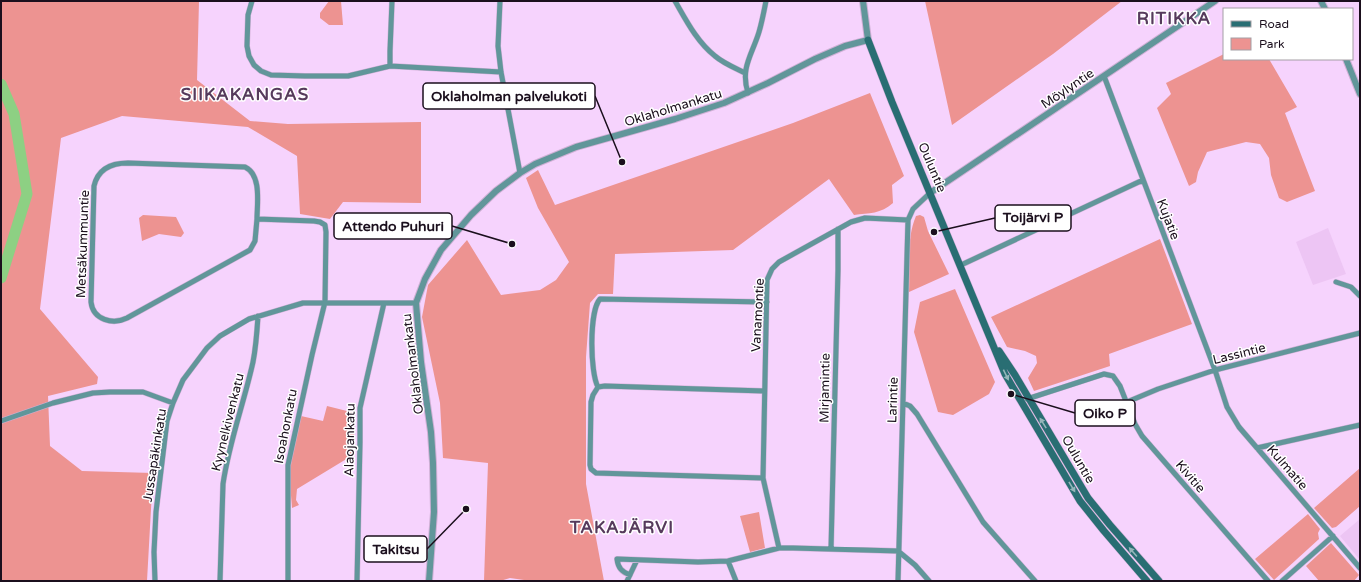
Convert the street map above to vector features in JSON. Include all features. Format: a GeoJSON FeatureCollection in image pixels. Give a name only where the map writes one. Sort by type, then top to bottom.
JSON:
{"type":"FeatureCollection","features":[{"type":"Feature","properties":{"kind":"main road","name":"Ouluntie"},"geometry":{"type":"LineString","coordinates":[[868,40],[892,102],[1005,374],[1080,501],[1147,581]]}},
{"type":"Feature","properties":{"kind":"main road","name":"Ouluntie"},"geometry":{"type":"LineString","coordinates":[[991,339],[1088,498],[1159,581]]}},
{"type":"Feature","properties":{"kind":"street"},"geometry":{"type":"LineString","coordinates":[[252,1],[248,15],[247,46],[249,56],[254,66],[276,76],[341,77],[390,66],[501,72]]}},
{"type":"Feature","properties":{"kind":"street"},"geometry":{"type":"LineString","coordinates":[[390,66],[392,1]]}},
{"type":"Feature","properties":{"kind":"street"},"geometry":{"type":"LineString","coordinates":[[500,1],[498,46],[501,72],[520,173]]}},
{"type":"Feature","properties":{"kind":"street"},"geometry":{"type":"LineString","coordinates":[[675,1],[696,35],[709,51],[719,60],[744,73]]}},
{"type":"Feature","properties":{"kind":"street"},"geometry":{"type":"LineString","coordinates":[[748,93],[744,73],[759,33],[766,1]]}},
{"type":"Feature","properties":{"kind":"street","name":"Ouluntie"},"geometry":{"type":"LineString","coordinates":[[863,1],[868,40]]}},
{"type":"Feature","properties":{"kind":"street","name":"Möylyntie"},"geometry":{"type":"LineString","coordinates":[[930,193],[1215,1]]}},
{"type":"Feature","properties":{"kind":"street","name":"Oklaholmankatu"},"geometry":{"type":"LineString","coordinates":[[429,581],[434,512],[433,463],[431,432],[421,362],[416,303],[430,268],[441,250],[486,200],[520,173],[548,158],[576,147],[724,104],[815,59],[845,46],[868,40]]}},
{"type":"Feature","properties":{"kind":"street"},"geometry":{"type":"LineString","coordinates":[[1346,60],[1360,94]]}},
{"type":"Feature","properties":{"kind":"street","name":"Kujatie"},"geometry":{"type":"LineString","coordinates":[[1104,76],[1215,370]]}},
{"type":"Feature","properties":{"kind":"street","name":"Metsäkummuntie"},"geometry":{"type":"LineString","coordinates":[[119,163],[128,163],[245,167],[255,178],[257,188],[257,219],[254,244],[250,250],[240,256],[123,320],[117,322],[109,321],[101,318],[94,312],[91,302],[94,186],[99,174],[108,167],[119,163]]}},
{"type":"Feature","properties":{"kind":"street"},"geometry":{"type":"LineString","coordinates":[[961,265],[1143,180]]}},
{"type":"Feature","properties":{"kind":"street"},"geometry":{"type":"LineString","coordinates":[[908,220],[914,209],[930,193]]}},
{"type":"Feature","properties":{"kind":"street","name":"Vanamontie"},"geometry":{"type":"LineString","coordinates":[[780,548],[763,478],[764,391],[768,302],[767,280],[774,267],[779,262],[855,220],[865,218],[908,220]]}},
{"type":"Feature","properties":{"kind":"street"},"geometry":{"type":"LineString","coordinates":[[257,219],[314,221],[320,222],[324,225],[326,232],[325,302]]}},
{"type":"Feature","properties":{"kind":"street","name":"Larintie"},"geometry":{"type":"LineString","coordinates":[[898,581],[908,220]]}},
{"type":"Feature","properties":{"kind":"street","name":"Mirjamintie"},"geometry":{"type":"LineString","coordinates":[[831,549],[838,229]]}},
{"type":"Feature","properties":{"kind":"street"},"geometry":{"type":"LineString","coordinates":[[1336,282],[1351,287],[1360,296]]}},
{"type":"Feature","properties":{"kind":"street"},"geometry":{"type":"LineString","coordinates":[[598,387],[595,381],[591,357],[595,308],[600,299],[768,302]]}},
{"type":"Feature","properties":{"kind":"street","name":"Isoahonkatu"},"geometry":{"type":"LineString","coordinates":[[288,581],[288,465],[325,302]]}},
{"type":"Feature","properties":{"kind":"street","name":"Jussapäkinkatu"},"geometry":{"type":"LineString","coordinates":[[155,581],[154,552],[156,512],[166,431],[173,403],[183,380],[210,345],[229,330],[249,319],[303,303],[416,303]]}},
{"type":"Feature","properties":{"kind":"street","name":"Alaojankatu"},"geometry":{"type":"LineString","coordinates":[[357,581],[360,408],[384,303]]}},
{"type":"Feature","properties":{"kind":"street","name":"Kyynelkivenkatu"},"geometry":{"type":"LineString","coordinates":[[220,581],[223,484],[230,445],[253,362],[258,316]]}},
{"type":"Feature","properties":{"kind":"street","name":"Lassintie"},"geometry":{"type":"LineString","coordinates":[[1127,402],[1164,387],[1215,370],[1360,333]]}},
{"type":"Feature","properties":{"kind":"street","name":"Kulmatie"},"geometry":{"type":"LineString","coordinates":[[1215,370],[1227,407],[1239,427],[1360,568]]}},
{"type":"Feature","properties":{"kind":"street","name":"Kivitie"},"geometry":{"type":"LineString","coordinates":[[1029,399],[1104,374],[1113,376],[1120,386],[1135,424],[1142,436],[1268,581]]}},
{"type":"Feature","properties":{"kind":"street"},"geometry":{"type":"LineString","coordinates":[[598,387],[764,391]]}},
{"type":"Feature","properties":{"kind":"street"},"geometry":{"type":"LineString","coordinates":[[598,387],[591,402],[590,467],[594,472],[598,474],[763,478]]}},
{"type":"Feature","properties":{"kind":"street"},"geometry":{"type":"LineString","coordinates":[[1,421],[53,403],[93,393],[143,392],[173,403]]}},
{"type":"Feature","properties":{"kind":"street"},"geometry":{"type":"LineString","coordinates":[[1021,402],[1029,399]]}},
{"type":"Feature","properties":{"kind":"street"},"geometry":{"type":"LineString","coordinates":[[903,403],[910,406],[917,414],[982,522],[1035,581]]}},
{"type":"Feature","properties":{"kind":"street"},"geometry":{"type":"LineString","coordinates":[[1257,448],[1360,425]]}},
{"type":"Feature","properties":{"kind":"street"},"geometry":{"type":"LineString","coordinates":[[1282,581],[1333,536]]}},
{"type":"Feature","properties":{"kind":"street"},"geometry":{"type":"LineString","coordinates":[[630,575],[619,567],[618,559],[728,561],[780,548],[831,549],[898,551],[915,565],[929,581]]}},
{"type":"Feature","properties":{"kind":"street"},"geometry":{"type":"LineString","coordinates":[[627,581],[638,560]]}},
{"type":"Feature","properties":{"kind":"street"},"geometry":{"type":"LineString","coordinates":[[728,561],[736,581]]}},
{"type":"Feature","properties":{"kind":"shaded area"},"geometry":{"type":"Polygon","coordinates":[[[1328,228],[1346,274],[1313,285],[1296,242],[1328,228]]]}},
{"type":"Feature","properties":{"kind":"shaded area"},"geometry":{"type":"Polygon","coordinates":[[[1360,519],[1360,560],[1340,536],[1360,519]]]}},
{"type":"Feature","properties":{"kind":"green space"},"geometry":{"type":"Polygon","coordinates":[[[1,1],[199,1],[197,80],[250,121],[288,124],[421,122],[421,203],[343,202],[330,219],[300,214],[297,156],[248,127],[122,116],[61,138],[40,309],[98,377],[97,384],[48,396],[50,446],[82,471],[153,473],[147,581],[1,581],[1,1]]]}},
{"type":"Feature","properties":{"kind":"green space"},"geometry":{"type":"Polygon","coordinates":[[[329,1],[341,1],[343,25],[329,25],[320,18],[320,13],[329,1]]]}},
{"type":"Feature","properties":{"kind":"green space"},"geometry":{"type":"Polygon","coordinates":[[[925,1],[1122,1],[1053,54],[952,125],[925,1]]]}},
{"type":"Feature","properties":{"kind":"green space"},"geometry":{"type":"Polygon","coordinates":[[[1223,54],[1223,60],[1270,60],[1297,107],[1285,113],[1315,191],[1287,202],[1279,198],[1271,175],[1269,158],[1260,144],[1246,142],[1207,152],[1198,172],[1196,182],[1189,186],[1157,108],[1171,94],[1166,83],[1223,54]]]}},
{"type":"Feature","properties":{"kind":"green space"},"geometry":{"type":"Polygon","coordinates":[[[870,93],[904,176],[892,185],[893,203],[888,207],[875,212],[854,215],[829,179],[733,250],[615,254],[613,294],[598,294],[590,303],[586,357],[586,484],[604,581],[531,581],[510,578],[500,581],[484,581],[488,463],[443,458],[440,403],[422,317],[428,285],[467,240],[501,295],[540,290],[556,280],[569,262],[538,208],[526,178],[538,170],[555,205],[793,123],[870,93]]]}},
{"type":"Feature","properties":{"kind":"green space"},"geometry":{"type":"Polygon","coordinates":[[[143,215],[176,217],[184,233],[181,237],[159,234],[142,241],[139,218],[143,215]]]}},
{"type":"Feature","properties":{"kind":"green space"},"geometry":{"type":"Polygon","coordinates":[[[920,215],[924,217],[928,231],[949,274],[909,292],[909,253],[911,234],[916,216],[920,215]]]}},
{"type":"Feature","properties":{"kind":"green space"},"geometry":{"type":"Polygon","coordinates":[[[1160,239],[1192,324],[1109,354],[1110,366],[1034,391],[1028,378],[1037,363],[1036,356],[1025,351],[1007,347],[991,317],[1160,239]]]}},
{"type":"Feature","properties":{"kind":"green space"},"geometry":{"type":"Polygon","coordinates":[[[955,289],[995,382],[989,394],[953,415],[938,412],[914,332],[920,302],[955,289]]]}},
{"type":"Feature","properties":{"kind":"green space"},"geometry":{"type":"Polygon","coordinates":[[[327,406],[355,413],[353,455],[297,489],[296,500],[299,505],[292,508],[290,483],[291,460],[301,416],[323,421],[327,406]]]}},
{"type":"Feature","properties":{"kind":"green space"},"geometry":{"type":"Polygon","coordinates":[[[1360,468],[1360,506],[1336,527],[1332,528],[1314,508],[1360,468]]]}},
{"type":"Feature","properties":{"kind":"green space"},"geometry":{"type":"Polygon","coordinates":[[[759,512],[765,548],[750,552],[740,516],[759,512]]]}},
{"type":"Feature","properties":{"kind":"green space"},"geometry":{"type":"Polygon","coordinates":[[[1308,514],[1320,529],[1318,533],[1319,539],[1274,580],[1255,559],[1308,514]]]}},
{"type":"Feature","properties":{"kind":"green space"},"geometry":{"type":"Polygon","coordinates":[[[1331,543],[1359,575],[1354,581],[1319,581],[1306,566],[1331,543]]]}},
{"type":"Feature","properties":{"kind":"waterway"},"geometry":{"type":"LineString","coordinates":[[1,84],[14,114],[27,194],[1,278]]}},
{"type":"Feature","properties":{"kind":"place","name":"Oklaholman palvelukoti"},"geometry":{"type":"Point","coordinates":[622,162]}},
{"type":"Feature","properties":{"kind":"place","name":"Toijärvi P"},"geometry":{"type":"Point","coordinates":[934,232]}},
{"type":"Feature","properties":{"kind":"place","name":"Attendo Puhuri"},"geometry":{"type":"Point","coordinates":[512,244]}},
{"type":"Feature","properties":{"kind":"place","name":"Oiko P"},"geometry":{"type":"Point","coordinates":[1011,394]}},
{"type":"Feature","properties":{"kind":"place","name":"Takitsu"},"geometry":{"type":"Point","coordinates":[466,509]}},
{"type":"Feature","properties":{"kind":"district","name":"RITIKKA"},"geometry":{"type":"Point","coordinates":[1174,18]}},
{"type":"Feature","properties":{"kind":"district","name":"SIIKAKANGAS"},"geometry":{"type":"Point","coordinates":[245,94]}},
{"type":"Feature","properties":{"kind":"district","name":"TAKAJÄRVI"},"geometry":{"type":"Point","coordinates":[622,527]}}]}
